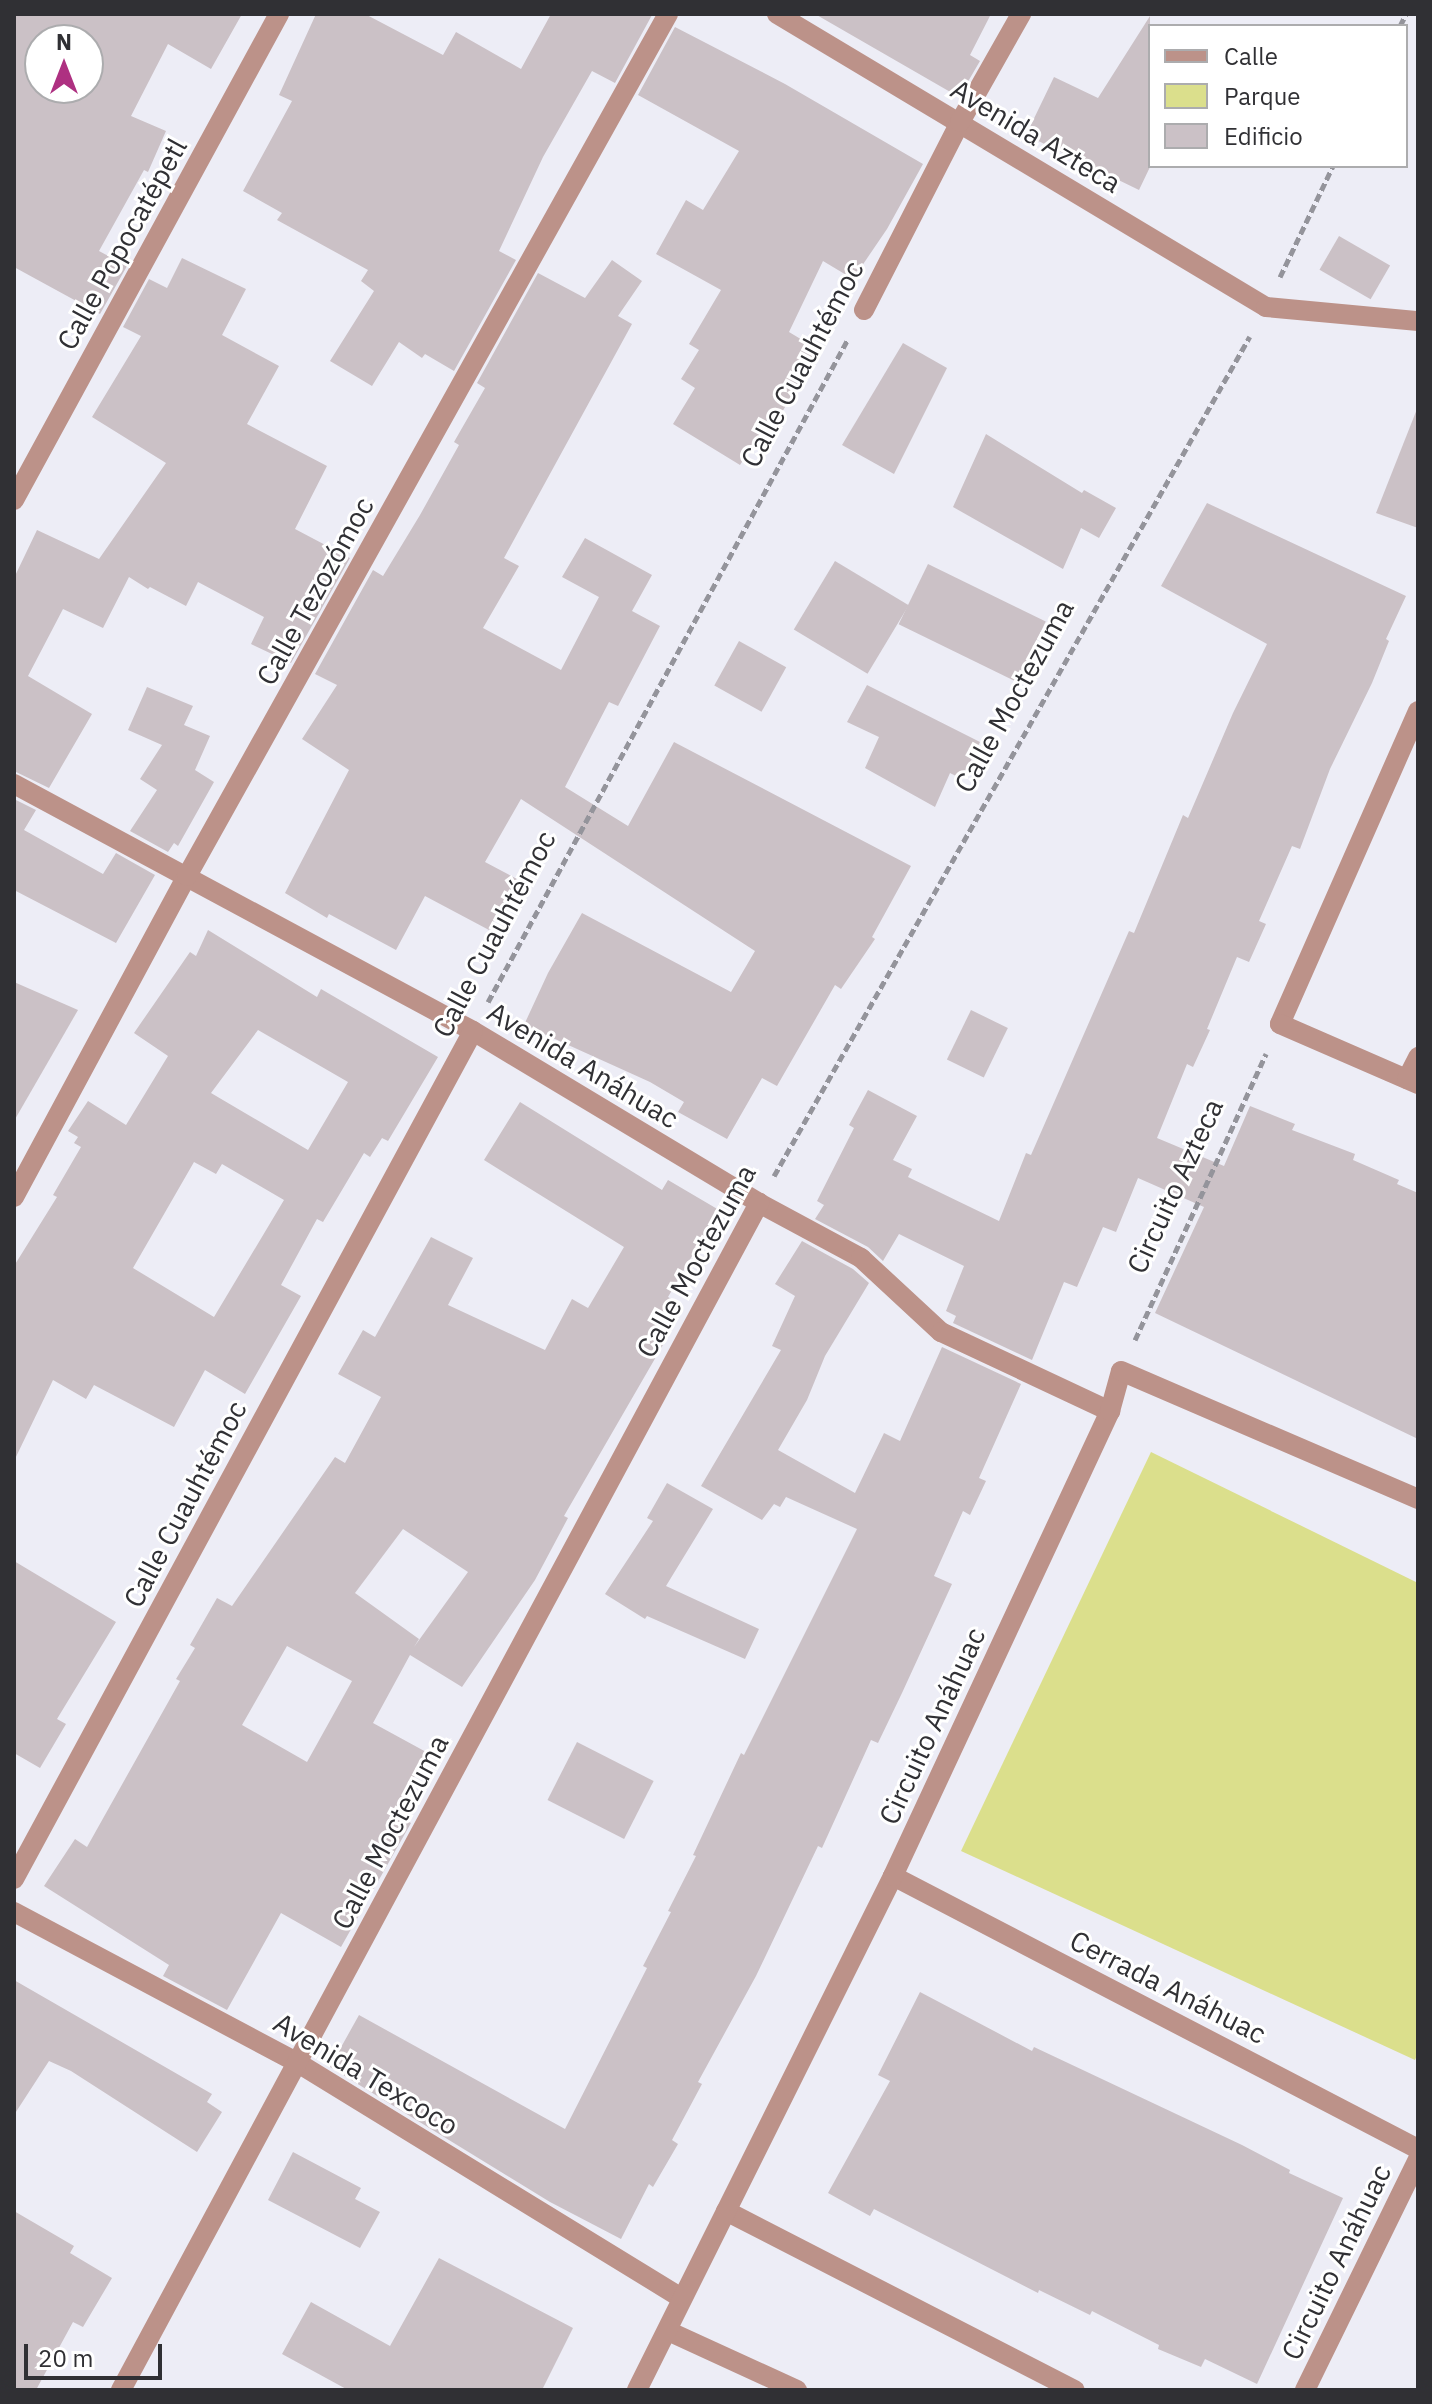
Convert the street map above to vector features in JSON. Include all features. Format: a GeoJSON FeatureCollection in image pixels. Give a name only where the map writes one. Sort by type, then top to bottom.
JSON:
{"type":"FeatureCollection","features":[{"type":"Feature","properties":{"kind":"street","name":"Calle Popocatépetl"},"geometry":{"type":"LineString","coordinates":[[14,500],[279,14]]}},
{"type":"Feature","properties":{"kind":"street","name":"Calle Tezozómoc"},"geometry":{"type":"LineString","coordinates":[[14,1197],[187,876],[668,14]]}},
{"type":"Feature","properties":{"kind":"street","name":"Avenida Azteca"},"geometry":{"type":"LineString","coordinates":[[777,14],[1266,307]]}},
{"type":"Feature","properties":{"kind":"street","name":"Calle Cuauhtémoc"},"geometry":{"type":"LineString","coordinates":[[864,310],[960,122],[1021,14]]}},
{"type":"Feature","properties":{"kind":"street"},"geometry":{"type":"LineString","coordinates":[[1266,307],[1418,321]]}},
{"type":"Feature","properties":{"kind":"street"},"geometry":{"type":"LineString","coordinates":[[1418,711],[1280,1024],[1412,1081],[1418,1057]]}},
{"type":"Feature","properties":{"kind":"street","name":"Avenida Anáhuac"},"geometry":{"type":"LineString","coordinates":[[14,784],[473,1031],[759,1203],[861,1258],[941,1332],[1110,1411]]}},
{"type":"Feature","properties":{"kind":"street","name":"Calle Cuauhtémoc"},"geometry":{"type":"LineString","coordinates":[[14,1879],[473,1031]]}},
{"type":"Feature","properties":{"kind":"street","name":"Calle Moctezuma"},"geometry":{"type":"LineString","coordinates":[[121,2390],[759,1203]]}},
{"type":"Feature","properties":{"kind":"street"},"geometry":{"type":"LineString","coordinates":[[1121,1371],[1418,1499]]}},
{"type":"Feature","properties":{"kind":"street","name":"Circuito Anáhuac"},"geometry":{"type":"LineString","coordinates":[[637,2390],[893,1876],[1110,1411],[1121,1371]]}},
{"type":"Feature","properties":{"kind":"street","name":"Cerrada Anáhuac"},"geometry":{"type":"LineString","coordinates":[[893,1876],[1418,2149]]}},
{"type":"Feature","properties":{"kind":"street","name":"Avenida Texcoco"},"geometry":{"type":"LineString","coordinates":[[14,1912],[298,2063],[682,2298]]}},
{"type":"Feature","properties":{"kind":"street","name":"Circuito Anáhuac"},"geometry":{"type":"LineString","coordinates":[[1305,2390],[1418,2159]]}},
{"type":"Feature","properties":{"kind":"street"},"geometry":{"type":"LineString","coordinates":[[726,2211],[1075,2390]]}},
{"type":"Feature","properties":{"kind":"street"},"geometry":{"type":"LineString","coordinates":[[668,2331],[797,2390]]}},
{"type":"Feature","properties":{"kind":"path","name":"Calle Moctezuma"},"geometry":{"type":"LineString","coordinates":[[759,1203],[1266,307],[1332,168]]}},
{"type":"Feature","properties":{"kind":"path","name":"Calle Cuauhtémoc"},"geometry":{"type":"LineString","coordinates":[[473,1031],[864,310]]}},
{"type":"Feature","properties":{"kind":"path","name":"Circuito Azteca"},"geometry":{"type":"LineString","coordinates":[[1121,1371],[1280,1024]]}},
{"type":"Feature","properties":{"kind":"green space"},"geometry":{"type":"Polygon","coordinates":[[[1151,1452],[1418,1583],[1418,2053],[1415,2060],[961,1851],[1151,1452]]]}},
{"type":"Feature","properties":{"kind":"building"},"geometry":{"type":"Polygon","coordinates":[[[14,14],[242,14],[211,69],[168,44],[131,116],[166,131],[148,172],[144,170],[99,251],[127,266],[100,314],[14,267],[14,14]]]}},
{"type":"Feature","properties":{"kind":"building"},"geometry":{"type":"Polygon","coordinates":[[[316,14],[365,14],[443,55],[456,32],[521,69],[551,14],[652,15],[615,83],[592,71],[543,157],[499,251],[516,260],[454,371],[425,354],[422,358],[399,342],[372,386],[330,361],[374,291],[361,281],[368,270],[277,220],[282,213],[243,191],[292,101],[279,95],[316,14]]]}},
{"type":"Feature","properties":{"kind":"building"},"geometry":{"type":"Polygon","coordinates":[[[815,14],[991,14],[970,55],[980,61],[959,97],[815,14]]]}},
{"type":"Feature","properties":{"kind":"building"},"geometry":{"type":"Polygon","coordinates":[[[1150,16],[1150,168],[1139,190],[1026,135],[1054,77],[1098,98],[1150,16]]]}},
{"type":"Feature","properties":{"kind":"building"},"geometry":{"type":"Polygon","coordinates":[[[675,27],[785,84],[923,164],[887,229],[853,279],[823,261],[789,332],[819,350],[769,434],[763,429],[740,465],[673,424],[695,388],[681,379],[699,350],[689,344],[721,290],[656,254],[686,200],[703,210],[739,151],[638,95],[675,27]]]}},
{"type":"Feature","properties":{"kind":"building"},"geometry":{"type":"Polygon","coordinates":[[[1339,236],[1390,266],[1371,299],[1320,270],[1339,236]]]}},
{"type":"Feature","properties":{"kind":"building"},"geometry":{"type":"Polygon","coordinates":[[[182,258],[246,289],[222,335],[279,366],[247,424],[327,466],[295,529],[350,558],[291,663],[251,644],[264,617],[198,582],[186,606],[129,577],[103,628],[63,609],[28,676],[92,714],[49,788],[14,771],[14,578],[37,530],[99,559],[166,463],[92,417],[141,336],[123,327],[149,279],[167,288],[182,258]]]}},
{"type":"Feature","properties":{"kind":"building"},"geometry":{"type":"Polygon","coordinates":[[[612,260],[642,281],[618,316],[632,324],[504,558],[519,566],[483,628],[561,670],[599,597],[562,577],[585,538],[652,575],[632,611],[660,626],[618,706],[609,702],[565,787],[628,826],[674,742],[911,866],[872,937],[875,939],[841,989],[835,985],[777,1086],[762,1078],[727,1139],[678,1112],[684,1102],[650,1082],[524,1025],[548,973],[582,913],[731,992],[755,951],[521,799],[485,862],[517,879],[489,930],[425,896],[396,950],[329,914],[327,918],[285,893],[349,770],[302,739],[337,685],[315,674],[373,570],[383,576],[459,445],[454,442],[485,388],[477,383],[538,273],[585,298],[612,260]]]}},
{"type":"Feature","properties":{"kind":"building"},"geometry":{"type":"Polygon","coordinates":[[[903,343],[947,368],[894,474],[842,445],[903,343]]]}},
{"type":"Feature","properties":{"kind":"building"},"geometry":{"type":"Polygon","coordinates":[[[1418,409],[1418,528],[1376,513],[1418,409]]]}},
{"type":"Feature","properties":{"kind":"building"},"geometry":{"type":"Polygon","coordinates":[[[986,434],[1082,493],[1084,490],[1116,508],[1099,538],[1081,528],[1063,569],[953,507],[986,434]]]}},
{"type":"Feature","properties":{"kind":"building"},"geometry":{"type":"Polygon","coordinates":[[[1207,503],[1406,596],[1386,639],[1389,641],[1372,683],[1330,769],[1300,849],[1292,846],[1259,921],[1266,924],[1249,962],[1237,957],[1207,1029],[1210,1030],[1193,1067],[1187,1064],[1157,1138],[1224,1166],[1250,1106],[1295,1124],[1292,1130],[1355,1154],[1353,1160],[1399,1180],[1397,1184],[1418,1193],[1418,1439],[1155,1313],[1204,1207],[1138,1178],[1116,1232],[1103,1227],[1077,1287],[1064,1282],[1032,1360],[953,1323],[956,1316],[946,1311],[964,1266],[899,1234],[883,1261],[868,1247],[815,1219],[824,1205],[817,1201],[854,1128],[849,1125],[868,1090],[917,1116],[893,1160],[912,1169],[908,1177],[999,1221],[1026,1153],[1031,1155],[1129,931],[1134,933],[1183,815],[1188,818],[1233,713],[1267,644],[1161,586],[1207,503]]]}},
{"type":"Feature","properties":{"kind":"building"},"geometry":{"type":"Polygon","coordinates":[[[835,561],[909,605],[868,674],[794,630],[835,561]]]}},
{"type":"Feature","properties":{"kind":"building"},"geometry":{"type":"Polygon","coordinates":[[[928,564],[1046,621],[1016,682],[899,624],[928,564]]]}},
{"type":"Feature","properties":{"kind":"building"},"geometry":{"type":"Polygon","coordinates":[[[739,641],[786,667],[762,712],[714,686],[739,641]]]}},
{"type":"Feature","properties":{"kind":"building"},"geometry":{"type":"Polygon","coordinates":[[[867,685],[980,742],[962,779],[950,773],[935,807],[865,768],[879,737],[847,722],[867,685]]]}},
{"type":"Feature","properties":{"kind":"building"},"geometry":{"type":"Polygon","coordinates":[[[147,687],[193,706],[184,725],[210,736],[195,770],[214,782],[178,846],[174,843],[168,852],[130,831],[157,790],[140,779],[162,745],[128,730],[147,687]]]}},
{"type":"Feature","properties":{"kind":"building"},"geometry":{"type":"Polygon","coordinates":[[[14,799],[36,810],[24,830],[103,874],[116,853],[155,875],[116,943],[14,890],[14,799]]]}},
{"type":"Feature","properties":{"kind":"building"},"geometry":{"type":"Polygon","coordinates":[[[208,930],[317,997],[321,989],[438,1057],[388,1141],[382,1138],[370,1157],[364,1153],[323,1222],[317,1219],[281,1285],[301,1296],[245,1394],[205,1370],[174,1427],[94,1385],[86,1399],[53,1380],[14,1461],[14,1266],[57,1197],[53,1195],[81,1147],[74,1143],[78,1137],[68,1131],[88,1101],[126,1125],[168,1056],[134,1033],[190,952],[196,956],[208,930]],[[258,1030],[211,1093],[308,1150],[348,1082],[258,1030]],[[194,1162],[133,1268],[214,1317],[284,1200],[222,1164],[216,1174],[194,1162]]]}},
{"type":"Feature","properties":{"kind":"building"},"geometry":{"type":"Polygon","coordinates":[[[14,982],[78,1010],[14,1121],[14,982]]]}},
{"type":"Feature","properties":{"kind":"building"},"geometry":{"type":"Polygon","coordinates":[[[971,1010],[1008,1028],[984,1077],[947,1059],[971,1010]]]}},
{"type":"Feature","properties":{"kind":"building"},"geometry":{"type":"Polygon","coordinates":[[[520,1102],[662,1190],[668,1180],[719,1210],[668,1297],[680,1304],[659,1340],[664,1343],[564,1516],[568,1518],[535,1580],[462,1687],[410,1655],[373,1723],[428,1753],[394,1813],[411,1823],[341,1947],[281,1913],[227,2010],[163,1976],[169,1965],[44,1886],[75,1839],[87,1847],[180,1681],[176,1679],[195,1648],[190,1645],[217,1598],[232,1606],[335,1457],[345,1463],[381,1397],[338,1374],[363,1330],[375,1337],[431,1237],[473,1258],[448,1305],[545,1350],[572,1299],[588,1308],[624,1247],[484,1160],[520,1102]],[[403,1529],[355,1593],[419,1639],[414,1647],[468,1572],[403,1529]],[[287,1646],[242,1725],[307,1762],[352,1681],[287,1646]]]}},
{"type":"Feature","properties":{"kind":"building"},"geometry":{"type":"Polygon","coordinates":[[[802,1241],[853,1269],[869,1283],[825,1356],[807,1400],[778,1450],[855,1493],[884,1433],[900,1441],[942,1347],[1021,1384],[979,1478],[986,1481],[970,1515],[963,1511],[934,1576],[952,1584],[902,1693],[878,1743],[871,1740],[822,1848],[818,1846],[756,1976],[698,2082],[702,2084],[672,2140],[678,2144],[653,2187],[649,2184],[621,2239],[550,2202],[330,2067],[359,2015],[565,2129],[647,1968],[643,1966],[671,1912],[668,1911],[741,1753],[744,1755],[857,1529],[786,1497],[780,1507],[774,1504],[762,1520],[701,1486],[781,1350],[772,1346],[795,1296],[775,1284],[802,1241]]]}},
{"type":"Feature","properties":{"kind":"building"},"geometry":{"type":"Polygon","coordinates":[[[667,1483],[713,1509],[666,1586],[759,1629],[745,1659],[647,1616],[645,1619],[605,1594],[653,1521],[647,1518],[667,1483]]]}},
{"type":"Feature","properties":{"kind":"building"},"geometry":{"type":"Polygon","coordinates":[[[14,1561],[116,1622],[57,1719],[66,1724],[40,1768],[14,1753],[14,1561]]]}},
{"type":"Feature","properties":{"kind":"building"},"geometry":{"type":"Polygon","coordinates":[[[577,1742],[654,1781],[624,1839],[547,1800],[577,1742]]]}},
{"type":"Feature","properties":{"kind":"building"},"geometry":{"type":"Polygon","coordinates":[[[14,1980],[212,2094],[207,2102],[222,2112],[197,2152],[71,2071],[49,2061],[14,2115],[14,1980]]]}},
{"type":"Feature","properties":{"kind":"building"},"geometry":{"type":"Polygon","coordinates":[[[920,1992],[1032,2051],[1034,2047],[1242,2145],[1290,2170],[1289,2173],[1343,2198],[1257,2384],[1205,2359],[1201,2367],[1158,2349],[1159,2345],[1092,2311],[1090,2315],[1039,2290],[1038,2293],[874,2209],[870,2216],[828,2193],[890,2081],[878,2075],[920,1992]]]}},
{"type":"Feature","properties":{"kind":"building"},"geometry":{"type":"Polygon","coordinates":[[[293,2152],[361,2188],[355,2199],[380,2212],[360,2248],[268,2200],[293,2152]]]}},
{"type":"Feature","properties":{"kind":"building"},"geometry":{"type":"Polygon","coordinates":[[[14,2211],[74,2246],[70,2253],[112,2278],[83,2327],[73,2322],[36,2390],[14,2390],[14,2211]]]}},
{"type":"Feature","properties":{"kind":"building"},"geometry":{"type":"Polygon","coordinates":[[[439,2258],[573,2328],[542,2390],[348,2390],[282,2354],[311,2302],[390,2346],[439,2258]]]}}]}
